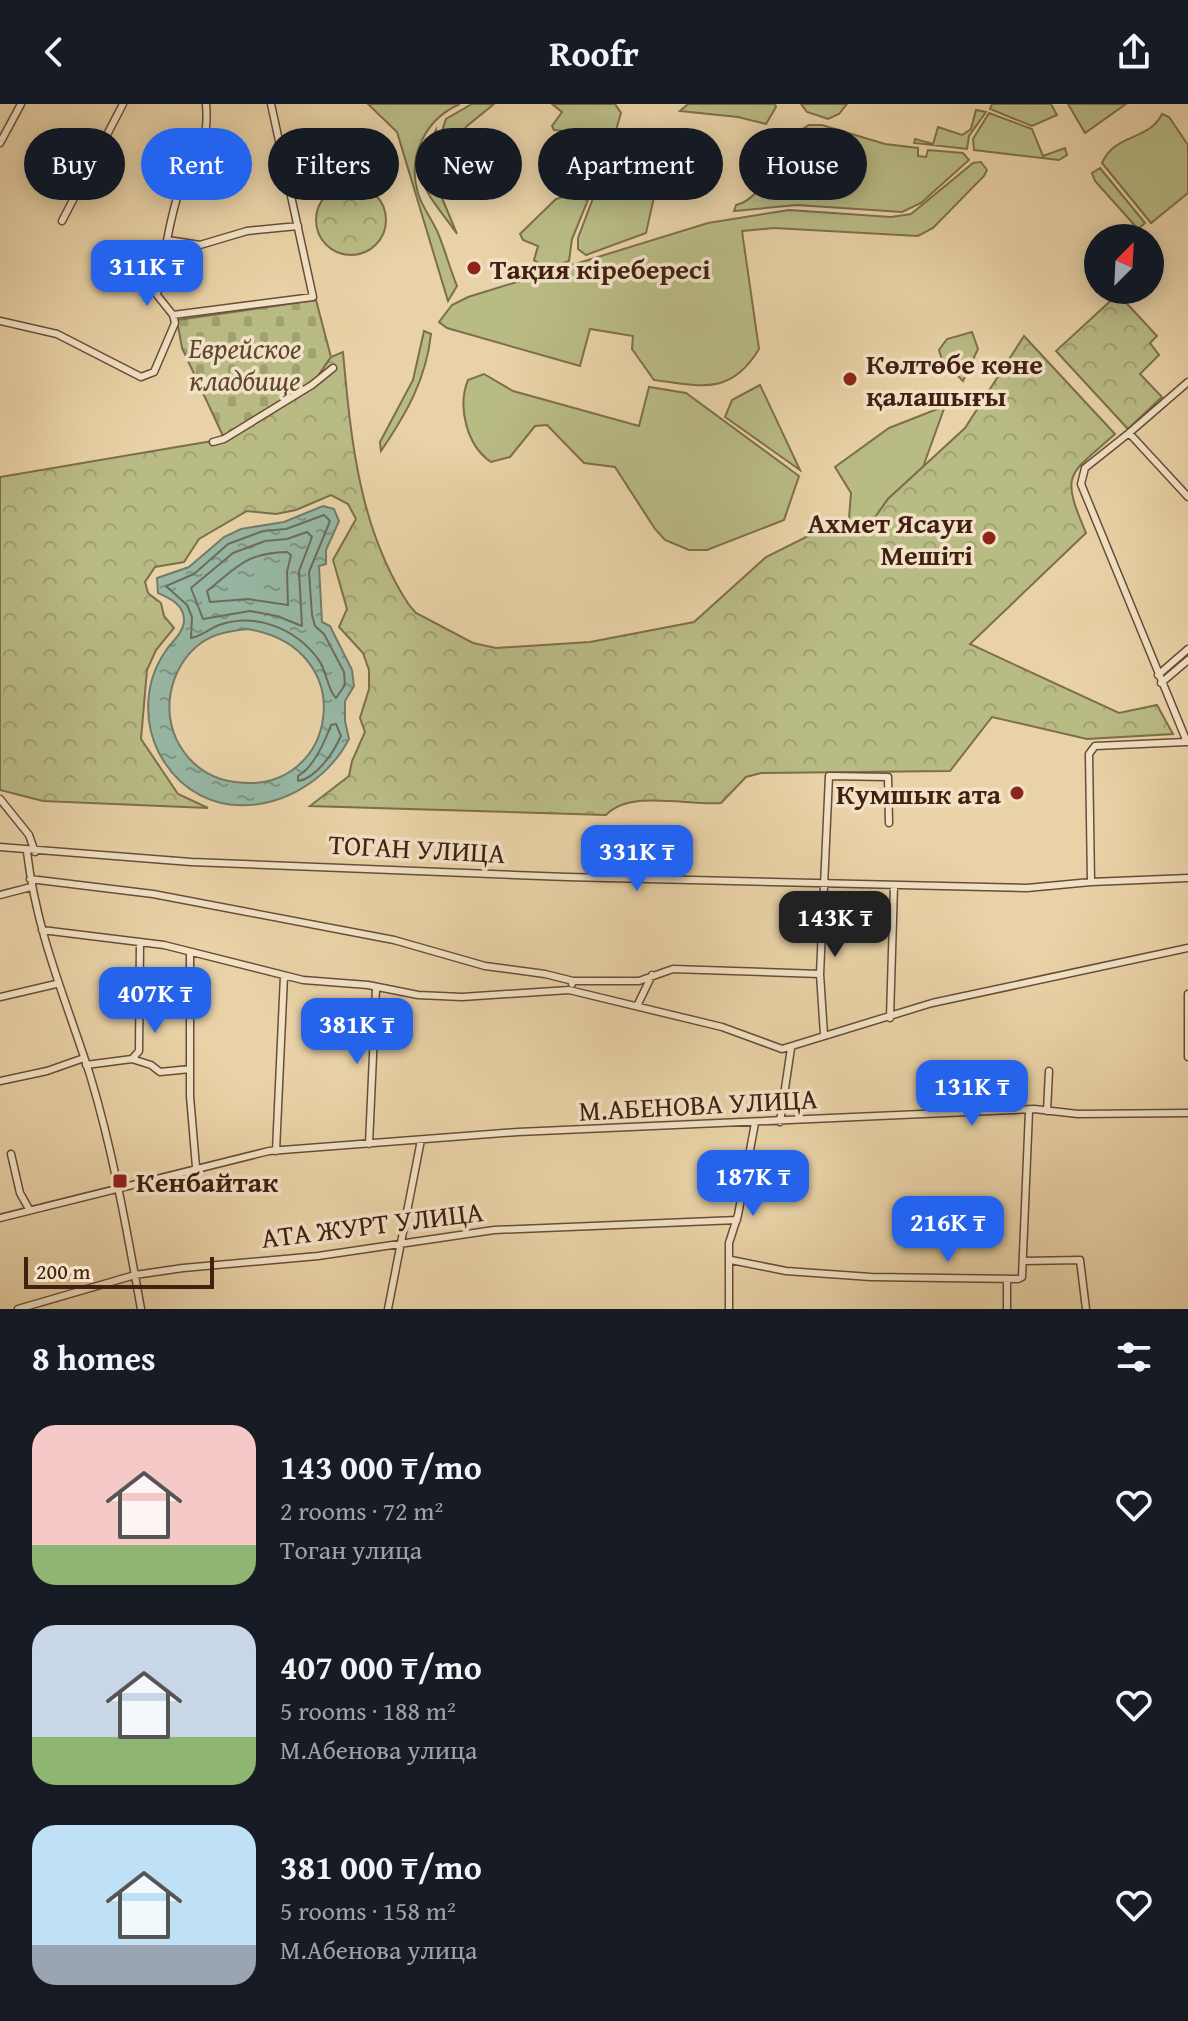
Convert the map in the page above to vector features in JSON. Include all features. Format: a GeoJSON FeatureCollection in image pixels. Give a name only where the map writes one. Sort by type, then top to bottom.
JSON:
{"type":"FeatureCollection","features":[{"type":"Feature","properties":{"kind":"street"},"geometry":{"type":"LineString","coordinates":[[0,143],[21,104]]}},
{"type":"Feature","properties":{"kind":"street"},"geometry":{"type":"LineString","coordinates":[[62,221],[123,104]]}},
{"type":"Feature","properties":{"kind":"street"},"geometry":{"type":"LineString","coordinates":[[0,321],[57,334],[141,377],[148,377],[164,351],[175,323],[173,315],[157,295],[181,182],[206,135],[206,104]]}},
{"type":"Feature","properties":{"kind":"street"},"geometry":{"type":"LineString","coordinates":[[173,315],[313,297],[271,104]]}},
{"type":"Feature","properties":{"kind":"street"},"geometry":{"type":"LineString","coordinates":[[168,240],[200,245],[247,231],[298,226]]}},
{"type":"Feature","properties":{"kind":"street"},"geometry":{"type":"LineString","coordinates":[[213,442],[224,439],[312,385],[333,368]]}},
{"type":"Feature","properties":{"kind":"street"},"geometry":{"type":"LineString","coordinates":[[1091,882],[1089,754],[1095,746],[1187,744],[1081,484],[1085,468],[1188,382]]}},
{"type":"Feature","properties":{"kind":"street"},"geometry":{"type":"LineString","coordinates":[[1129,433],[1188,497]]}},
{"type":"Feature","properties":{"kind":"street"},"geometry":{"type":"LineString","coordinates":[[1159,679],[1188,649]]}},
{"type":"Feature","properties":{"kind":"street"},"geometry":{"type":"LineString","coordinates":[[1159,679],[1188,660]]}},
{"type":"Feature","properties":{"kind":"street"},"geometry":{"type":"LineString","coordinates":[[824,1035],[820,974],[829,776],[888,777],[889,823]]}},
{"type":"Feature","properties":{"kind":"street"},"geometry":{"type":"LineString","coordinates":[[0,799],[29,835],[31,883],[42,930],[56,984],[85,1062],[116,1187],[141,1309]]}},
{"type":"Feature","properties":{"kind":"street","name":"ТОГАН УЛИЦА"},"geometry":{"type":"LineString","coordinates":[[4,848],[31,852],[567,877],[1027,888],[1188,878]]}},
{"type":"Feature","properties":{"kind":"street"},"geometry":{"type":"LineString","coordinates":[[0,895],[31,883],[115,888],[394,940],[485,966],[573,981],[639,981],[673,969],[820,974]]}},
{"type":"Feature","properties":{"kind":"street"},"geometry":{"type":"LineString","coordinates":[[890,1018],[894,885]]}},
{"type":"Feature","properties":{"kind":"street","name":"М.АБЕНОВА УЛИЦА"},"geometry":{"type":"LineString","coordinates":[[42,930],[140,942],[284,976],[368,985],[376,989],[462,997],[569,990],[638,1004],[753,1037],[782,1049],[932,1003],[1188,948]]}},
{"type":"Feature","properties":{"kind":"street"},"geometry":{"type":"LineString","coordinates":[[132,1059],[139,1051],[140,942]]}},
{"type":"Feature","properties":{"kind":"street"},"geometry":{"type":"LineString","coordinates":[[190,952],[190,1069],[196,1167]]}},
{"type":"Feature","properties":{"kind":"street"},"geometry":{"type":"LineString","coordinates":[[638,1004],[652,974]]}},
{"type":"Feature","properties":{"kind":"street"},"geometry":{"type":"LineString","coordinates":[[276,1151],[284,976]]}},
{"type":"Feature","properties":{"kind":"street"},"geometry":{"type":"LineString","coordinates":[[569,990],[573,981]]}},
{"type":"Feature","properties":{"kind":"street"},"geometry":{"type":"LineString","coordinates":[[0,997],[56,984]]}},
{"type":"Feature","properties":{"kind":"street"},"geometry":{"type":"LineString","coordinates":[[369,1144],[376,989]]}},
{"type":"Feature","properties":{"kind":"street"},"geometry":{"type":"LineString","coordinates":[[1188,994],[1188,1057]]}},
{"type":"Feature","properties":{"kind":"street"},"geometry":{"type":"LineString","coordinates":[[780,1122],[791,1048]]}},
{"type":"Feature","properties":{"kind":"street"},"geometry":{"type":"LineString","coordinates":[[0,1081],[85,1062],[132,1059],[151,1065],[160,1072],[190,1069]]}},
{"type":"Feature","properties":{"kind":"street"},"geometry":{"type":"LineString","coordinates":[[1047,1111],[1049,1071]]}},
{"type":"Feature","properties":{"kind":"street"},"geometry":{"type":"LineString","coordinates":[[731,1260],[786,1271],[871,1277],[1007,1280],[1022,1277],[1029,1111]]}},
{"type":"Feature","properties":{"kind":"street","name":"М.АБЕНОВА УЛИЦА"},"geometry":{"type":"LineString","coordinates":[[0,1218],[196,1167],[276,1151],[421,1140],[1029,1111],[1188,1113]]}},
{"type":"Feature","properties":{"kind":"street"},"geometry":{"type":"LineString","coordinates":[[729,1309],[729,1243],[737,1220],[755,1123]]}},
{"type":"Feature","properties":{"kind":"street"},"geometry":{"type":"LineString","coordinates":[[388,1309],[421,1140]]}},
{"type":"Feature","properties":{"kind":"street"},"geometry":{"type":"LineString","coordinates":[[11,1154],[20,1193],[29,1209]]}},
{"type":"Feature","properties":{"kind":"street","name":"АТА ЖУРТ УЛИЦА"},"geometry":{"type":"LineString","coordinates":[[18,1309],[135,1275],[494,1230],[737,1220]]}},
{"type":"Feature","properties":{"kind":"street"},"geometry":{"type":"LineString","coordinates":[[1023,1261],[1080,1260],[1086,1309]]}},
{"type":"Feature","properties":{"kind":"street"},"geometry":{"type":"LineString","coordinates":[[1007,1280],[1007,1309]]}},
{"type":"Feature","properties":{"kind":"green space"},"geometry":{"type":"Polygon","coordinates":[[[368,104],[460,104],[429,128],[415,128],[415,192],[399,139],[399,128],[393,128],[368,104]]]}},
{"type":"Feature","properties":{"kind":"green space"},"geometry":{"type":"Polygon","coordinates":[[[472,104],[494,104],[465,128],[443,128],[446,119],[472,104]]]}},
{"type":"Feature","properties":{"kind":"green space"},"geometry":{"type":"Polygon","coordinates":[[[552,104],[615,104],[621,113],[617,128],[553,128],[562,112],[552,104]]]}},
{"type":"Feature","properties":{"kind":"green space"},"geometry":{"type":"Polygon","coordinates":[[[688,104],[775,104],[776,107],[766,124],[738,117],[680,111],[688,104]]]}},
{"type":"Feature","properties":{"kind":"green space"},"geometry":{"type":"Polygon","coordinates":[[[801,104],[847,104],[839,114],[828,119],[807,112],[801,104]]]}},
{"type":"Feature","properties":{"kind":"green space"},"geometry":{"type":"Polygon","coordinates":[[[992,104],[1051,104],[1057,115],[1032,126],[990,109],[992,104]]]}},
{"type":"Feature","properties":{"kind":"green space"},"geometry":{"type":"Polygon","coordinates":[[[1068,104],[1126,104],[1085,133],[1068,104]]]}},
{"type":"Feature","properties":{"kind":"green space"},"geometry":{"type":"Polygon","coordinates":[[[976,110],[986,112],[969,136],[967,149],[914,143],[915,139],[933,144],[938,127],[962,135],[971,129],[976,110]]]}},
{"type":"Feature","properties":{"kind":"green space"},"geometry":{"type":"Polygon","coordinates":[[[989,113],[1032,129],[1043,156],[1065,148],[1067,155],[1059,160],[974,150],[973,139],[989,113]]]}},
{"type":"Feature","properties":{"kind":"green space"},"geometry":{"type":"Polygon","coordinates":[[[1162,114],[1169,117],[1188,145],[1188,193],[1151,223],[1102,163],[1115,146],[1149,129],[1162,114]]]}},
{"type":"Feature","properties":{"kind":"green space"},"geometry":{"type":"Polygon","coordinates":[[[822,125],[832,128],[805,128],[822,125]]]}},
{"type":"Feature","properties":{"kind":"green space"},"geometry":{"type":"Polygon","coordinates":[[[867,139],[918,148],[918,156],[926,157],[928,150],[963,153],[969,160],[921,203],[902,212],[797,205],[734,211],[736,205],[747,200],[867,200],[867,139]]]}},
{"type":"Feature","properties":{"kind":"green space"},"geometry":{"type":"Polygon","coordinates":[[[981,162],[987,170],[984,176],[933,228],[918,236],[774,228],[742,231],[759,349],[737,375],[726,381],[700,385],[654,380],[632,349],[633,336],[590,329],[580,366],[447,328],[439,322],[452,305],[468,297],[708,223],[789,210],[891,217],[911,214],[973,163],[981,162]]]}},
{"type":"Feature","properties":{"kind":"green space"},"geometry":{"type":"Polygon","coordinates":[[[1100,168],[1145,223],[1134,224],[1095,181],[1092,173],[1100,168]]]}},
{"type":"Feature","properties":{"kind":"green space"},"geometry":{"type":"Polygon","coordinates":[[[323,200],[379,200],[385,213],[385,227],[380,239],[376,245],[358,254],[344,254],[332,249],[326,245],[317,227],[317,213],[323,200]]]}},
{"type":"Feature","properties":{"kind":"green space"},"geometry":{"type":"Polygon","coordinates":[[[418,200],[421,200],[438,233],[457,286],[448,301],[418,200]]]}},
{"type":"Feature","properties":{"kind":"green space"},"geometry":{"type":"Polygon","coordinates":[[[433,200],[443,200],[457,234],[433,200]]]}},
{"type":"Feature","properties":{"kind":"green space"},"geometry":{"type":"Polygon","coordinates":[[[555,200],[588,200],[572,239],[569,261],[547,269],[534,260],[538,246],[523,240],[520,234],[555,200]]]}},
{"type":"Feature","properties":{"kind":"green space"},"geometry":{"type":"Polygon","coordinates":[[[592,200],[653,200],[646,233],[586,255],[578,249],[578,238],[592,200]]]}},
{"type":"Feature","properties":{"kind":"green space","name":"Еврейское кладбище"},"geometry":{"type":"Polygon","coordinates":[[[316,300],[331,357],[316,379],[224,438],[182,348],[177,320],[316,300]]]}},
{"type":"Feature","properties":{"kind":"green space"},"geometry":{"type":"Polygon","coordinates":[[[1107,304],[1127,304],[1157,336],[1150,343],[1159,355],[1140,374],[1162,397],[1128,429],[1056,351],[1107,304]]]}},
{"type":"Feature","properties":{"kind":"green space"},"geometry":{"type":"Polygon","coordinates":[[[424,331],[431,334],[420,381],[381,451],[380,442],[413,380],[424,331]]]}},
{"type":"Feature","properties":{"kind":"green space"},"geometry":{"type":"Polygon","coordinates":[[[972,332],[978,349],[963,381],[942,360],[939,350],[947,339],[972,332]]]}},
{"type":"Feature","properties":{"kind":"green space"},"geometry":{"type":"Polygon","coordinates":[[[1024,336],[1115,434],[1073,476],[1073,498],[1086,533],[970,644],[1119,713],[1157,705],[1173,734],[1087,739],[992,717],[950,771],[761,773],[746,777],[721,803],[645,801],[617,807],[606,815],[310,806],[349,776],[365,732],[360,718],[369,689],[369,670],[363,653],[339,627],[347,609],[333,560],[356,519],[348,504],[331,495],[296,510],[276,514],[247,511],[199,539],[184,562],[155,567],[145,582],[148,593],[161,603],[164,616],[174,628],[156,650],[147,670],[141,739],[178,794],[208,808],[43,801],[0,790],[0,477],[224,439],[312,385],[331,357],[343,352],[354,451],[368,515],[392,576],[409,605],[416,613],[473,643],[496,648],[590,642],[694,622],[766,557],[812,534],[848,531],[871,523],[888,499],[965,428],[1024,336]]]}},
{"type":"Feature","properties":{"kind":"green space"},"geometry":{"type":"Polygon","coordinates":[[[484,374],[513,391],[639,426],[649,387],[686,393],[799,476],[784,520],[707,550],[689,550],[665,540],[655,529],[615,467],[584,463],[547,425],[535,426],[510,457],[491,462],[470,436],[464,414],[468,380],[484,374]]]}},
{"type":"Feature","properties":{"kind":"green space"},"geometry":{"type":"Polygon","coordinates":[[[760,385],[800,470],[725,417],[732,400],[760,385]]]}},
{"type":"Feature","properties":{"kind":"green space"},"geometry":{"type":"Polygon","coordinates":[[[945,406],[923,467],[888,499],[871,523],[848,531],[851,493],[835,467],[889,428],[945,406]]]}},
{"type":"Feature","properties":{"kind":"water"},"geometry":{"type":"Polygon","coordinates":[[[323,506],[334,509],[339,521],[326,550],[326,564],[319,566],[322,622],[330,626],[352,670],[354,686],[345,701],[349,739],[331,764],[309,784],[283,798],[255,805],[227,804],[200,795],[177,778],[153,739],[148,701],[153,675],[184,622],[180,607],[158,593],[157,578],[189,567],[224,537],[241,529],[284,522],[323,506]],[[247,629],[223,633],[201,643],[180,666],[170,694],[171,725],[184,752],[206,773],[235,782],[270,780],[296,767],[314,745],[323,718],[322,689],[309,663],[284,641],[247,629]]]}},
{"type":"Feature","properties":{"kind":"place","name":"Тақия кіребересі"},"geometry":{"type":"Point","coordinates":[474,268]}},
{"type":"Feature","properties":{"kind":"place","name":"Көлтөбе көне қалашығы"},"geometry":{"type":"Point","coordinates":[850,379]}},
{"type":"Feature","properties":{"kind":"place","name":"Ахмет Ясауи Мешіті"},"geometry":{"type":"Point","coordinates":[989,538]}},
{"type":"Feature","properties":{"kind":"place","name":"Кумшык ата"},"geometry":{"type":"Point","coordinates":[1017,793]}},
{"type":"Feature","properties":{"kind":"place","name":"Кенбайтак"},"geometry":{"type":"Point","coordinates":[120,1181]}}]}
